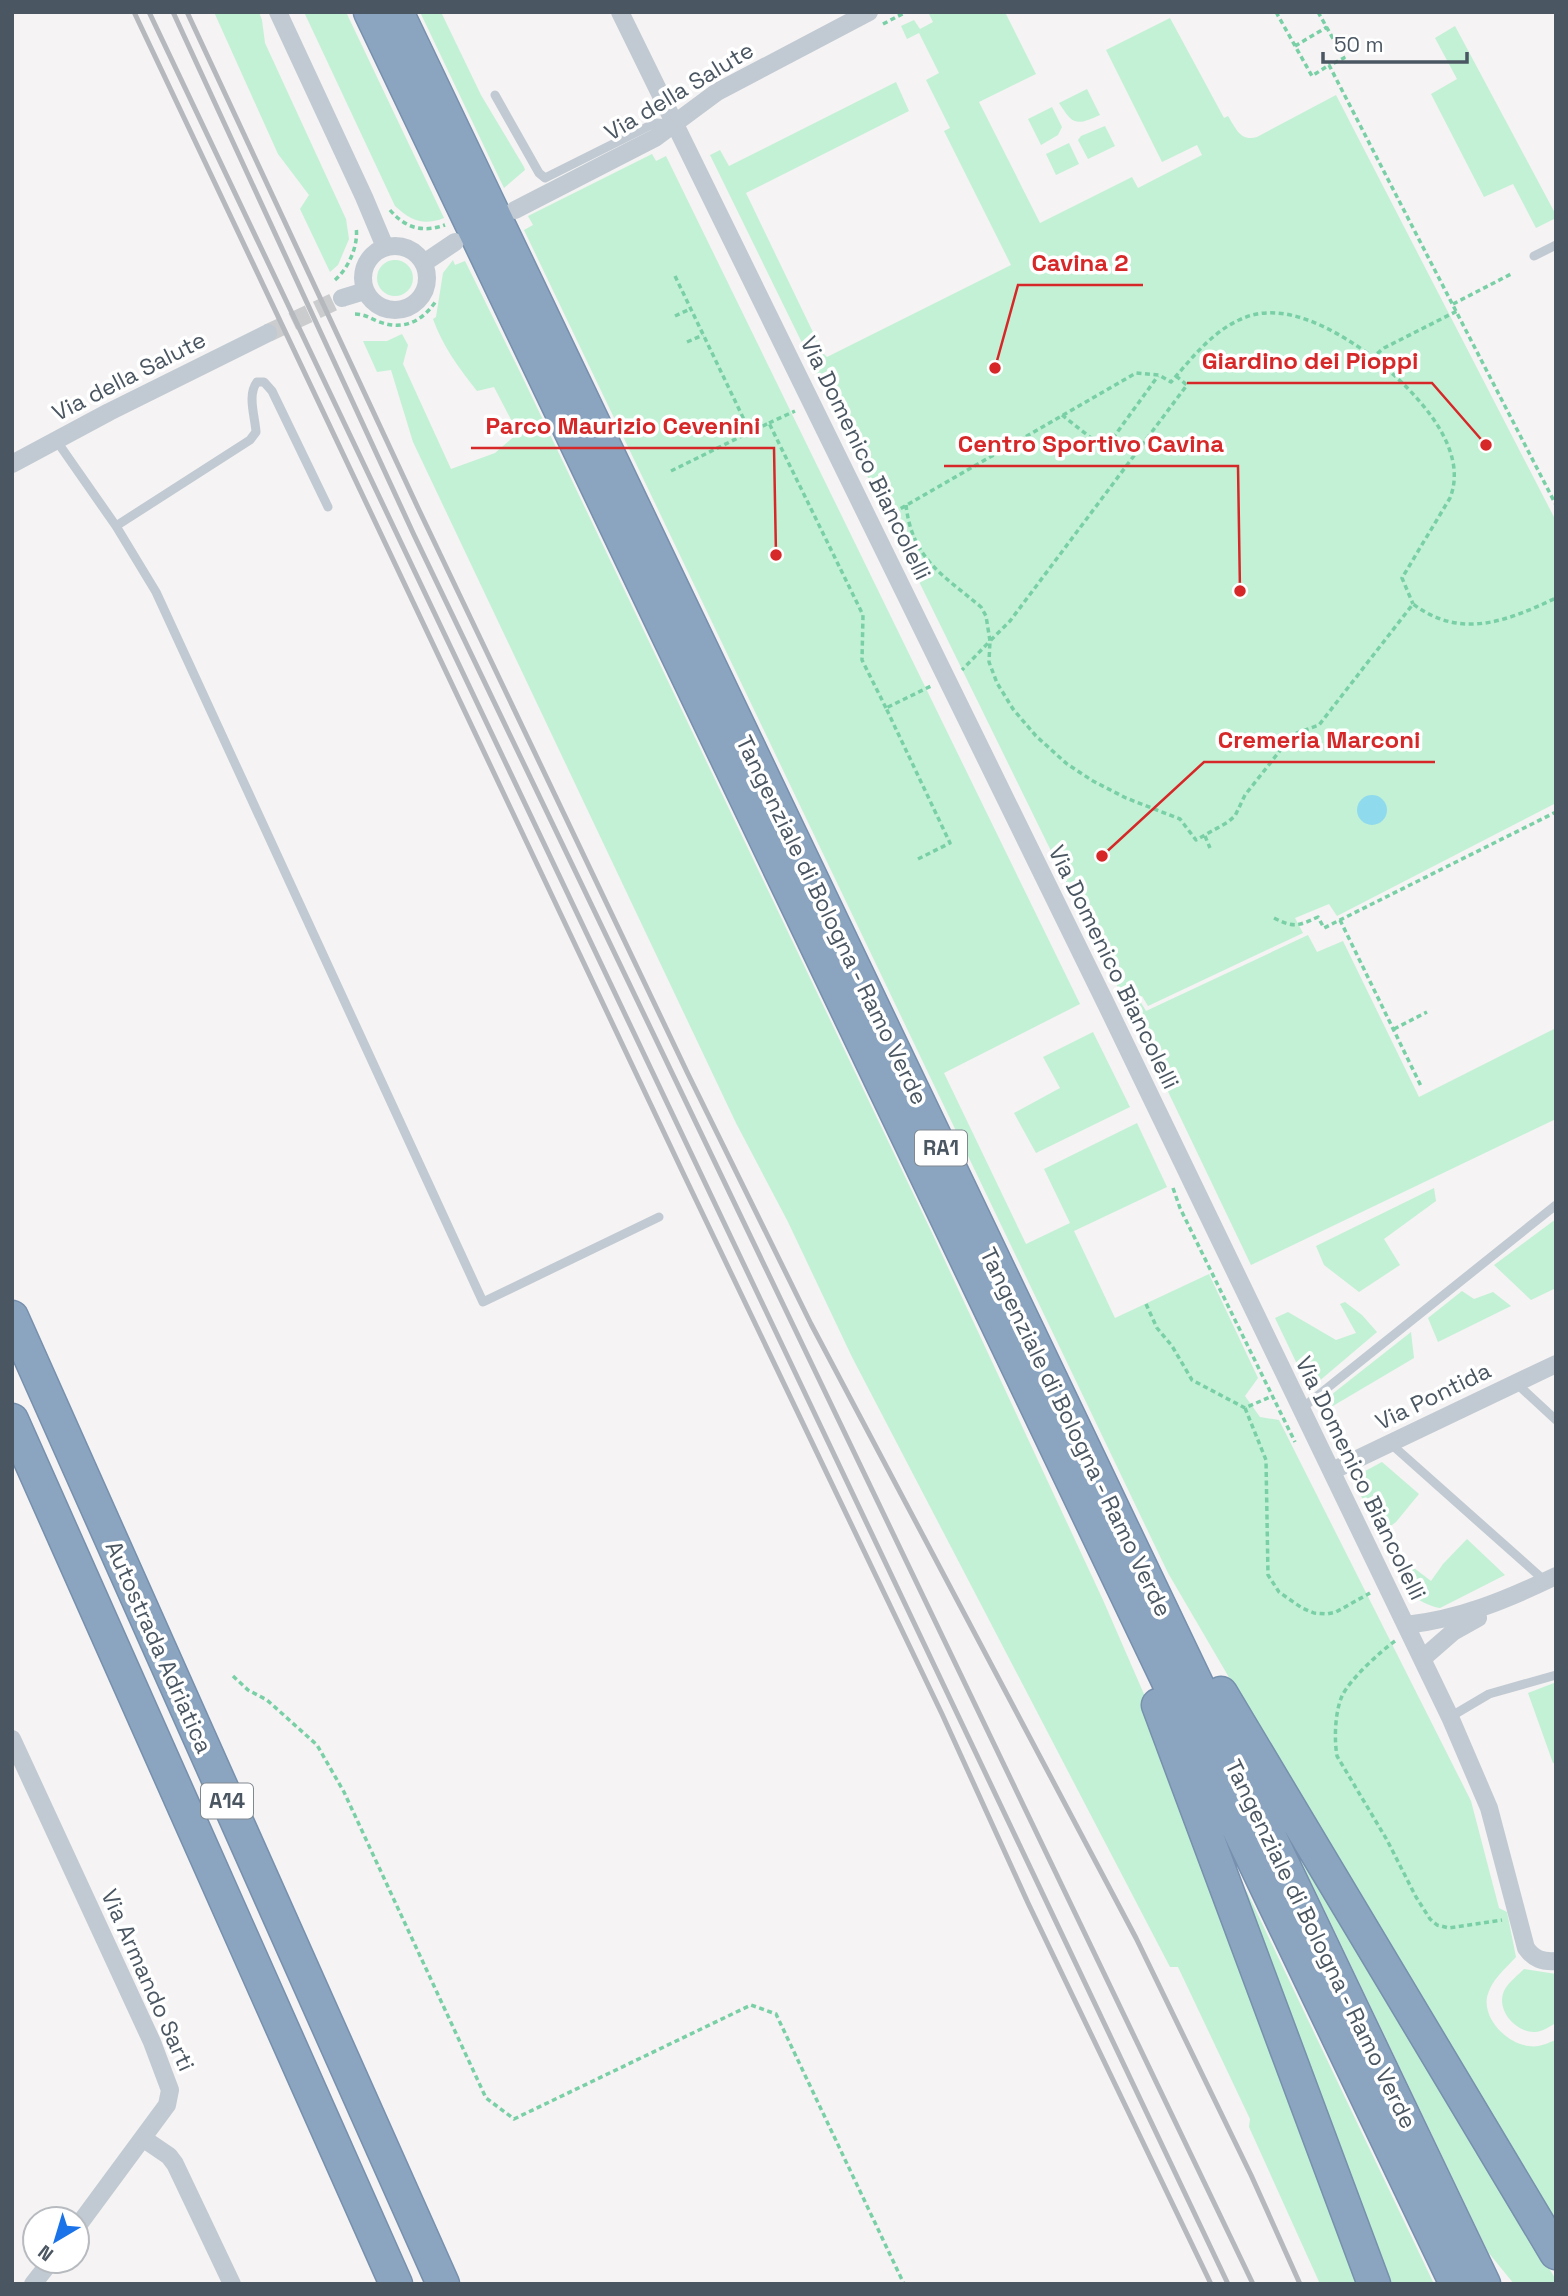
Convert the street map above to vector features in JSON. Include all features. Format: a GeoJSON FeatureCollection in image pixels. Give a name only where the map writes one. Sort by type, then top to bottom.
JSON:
{"type":"FeatureCollection","features":[{"type":"Feature","properties":{"kind":"highway","name":"Tangenziale di Bologna - Ramo Verde"},"geometry":{"type":"LineString","coordinates":[[370,12],[1456,2284]]}},
{"type":"Feature","properties":{"kind":"highway","name":"Tangenziale di Bologna - Ramo Verde"},"geometry":{"type":"LineString","coordinates":[[397,12],[1484,2284]]}},
{"type":"Feature","properties":{"kind":"highway","name":"Autostrada Adriatica"},"geometry":{"type":"LineString","coordinates":[[12,1317],[443,2284]]}},
{"type":"Feature","properties":{"kind":"highway","name":"Autostrada Adriatica"},"geometry":{"type":"LineString","coordinates":[[12,1420],[396,2284]]}},
{"type":"Feature","properties":{"kind":"highway"},"geometry":{"type":"LineString","coordinates":[[1059,1457],[1163,1718],[1374,2284]]}},
{"type":"Feature","properties":{"kind":"highway"},"geometry":{"type":"LineString","coordinates":[[1098,1478],[1187,1635],[1556,2253]]}},
{"type":"Feature","properties":{"kind":"street"},"geometry":{"type":"LineString","coordinates":[[278,12],[365,197],[385,247]]}},
{"type":"Feature","properties":{"kind":"street","name":"Via Domenico Biancolelli"},"geometry":{"type":"LineString","coordinates":[[621,12],[1107,1006],[1450,1717],[1489,1808],[1526,1948],[1532,1956],[1543,1961],[1556,1961]]}},
{"type":"Feature","properties":{"kind":"street","name":"Via della Salute"},"geometry":{"type":"LineString","coordinates":[[514,210],[655,138],[717,92],[869,12]]}},
{"type":"Feature","properties":{"kind":"street"},"geometry":{"type":"LineString","coordinates":[[424,263],[455,242]]}},
{"type":"Feature","properties":{"kind":"street"},"geometry":{"type":"LineString","coordinates":[[394,245],[412,250],[424,263],[427,283],[417,301],[409,307],[389,310],[371,300],[365,291],[363,270],[368,260],[385,247],[394,245]]}},
{"type":"Feature","properties":{"kind":"street"},"geometry":{"type":"LineString","coordinates":[[346,306],[365,291]]}},
{"type":"Feature","properties":{"kind":"street","name":"Via della Salute"},"geometry":{"type":"LineString","coordinates":[[12,464],[268,333]]}},
{"type":"Feature","properties":{"kind":"street","name":"Via Pontida"},"geometry":{"type":"LineString","coordinates":[[1332,1471],[1556,1364]]}},
{"type":"Feature","properties":{"kind":"street"},"geometry":{"type":"LineString","coordinates":[[1422,1659],[1453,1632],[1550,1578]]}},
{"type":"Feature","properties":{"kind":"street"},"geometry":{"type":"LineString","coordinates":[[1407,1629],[1446,1620],[1520,1593]]}},
{"type":"Feature","properties":{"kind":"street","name":"Via Armando Sarti"},"geometry":{"type":"LineString","coordinates":[[12,1739],[152,2042],[170,2090],[167,2105],[91,2208]]}},
{"type":"Feature","properties":{"kind":"street"},"geometry":{"type":"LineString","coordinates":[[144,2138],[169,2156],[175,2164],[232,2284]]}},
{"type":"Feature","properties":{"kind":"lane"},"geometry":{"type":"LineString","coordinates":[[495,95],[545,178],[657,123],[676,125]]}},
{"type":"Feature","properties":{"kind":"lane"},"geometry":{"type":"LineString","coordinates":[[1534,256],[1556,245]]}},
{"type":"Feature","properties":{"kind":"lane"},"geometry":{"type":"LineString","coordinates":[[116,526],[250,440],[256,432],[252,399],[253,387],[257,382],[264,382],[271,391],[328,507]]}},
{"type":"Feature","properties":{"kind":"lane"},"geometry":{"type":"LineString","coordinates":[[56,440],[116,526],[162,604],[482,1302],[659,1217]]}},
{"type":"Feature","properties":{"kind":"lane"},"geometry":{"type":"LineString","coordinates":[[1301,1409],[1556,1205]]}},
{"type":"Feature","properties":{"kind":"lane"},"geometry":{"type":"LineString","coordinates":[[1516,1383],[1556,1420]]}},
{"type":"Feature","properties":{"kind":"lane"},"geometry":{"type":"LineString","coordinates":[[1391,1444],[1550,1578]]}},
{"type":"Feature","properties":{"kind":"lane"},"geometry":{"type":"LineString","coordinates":[[1450,1717],[1489,1694],[1556,1675]]}},
{"type":"Feature","properties":{"kind":"path"},"geometry":{"type":"LineString","coordinates":[[1276,12],[1312,76],[1343,58],[1318,12]]}},
{"type":"Feature","properties":{"kind":"path"},"geometry":{"type":"LineString","coordinates":[[1295,46],[1327,27]]}},
{"type":"Feature","properties":{"kind":"path"},"geometry":{"type":"LineString","coordinates":[[1329,65],[1556,505]]}},
{"type":"Feature","properties":{"kind":"path"},"geometry":{"type":"LineString","coordinates":[[387,205],[408,225],[426,230],[447,224]]}},
{"type":"Feature","properties":{"kind":"path"},"geometry":{"type":"LineString","coordinates":[[334,281],[343,271],[355,247],[355,224]]}},
{"type":"Feature","properties":{"kind":"path"},"geometry":{"type":"LineString","coordinates":[[1453,304],[1513,273]]}},
{"type":"Feature","properties":{"kind":"path"},"geometry":{"type":"LineString","coordinates":[[675,276],[750,432]]}},
{"type":"Feature","properties":{"kind":"path"},"geometry":{"type":"LineString","coordinates":[[346,306],[387,324],[407,325],[424,315],[436,302]]}},
{"type":"Feature","properties":{"kind":"path"},"geometry":{"type":"LineString","coordinates":[[675,316],[690,309]]}},
{"type":"Feature","properties":{"kind":"path"},"geometry":{"type":"LineString","coordinates":[[1373,357],[1384,348],[1457,311]]}},
{"type":"Feature","properties":{"kind":"path"},"geometry":{"type":"LineString","coordinates":[[885,517],[1136,373],[1158,375],[1171,382],[1202,347],[1237,320],[1270,312],[1307,321],[1344,338],[1373,357],[1406,387],[1432,417],[1451,453],[1456,483],[1450,498],[1402,578],[1413,604],[1444,621],[1475,625],[1520,613],[1556,598]]}},
{"type":"Feature","properties":{"kind":"path"},"geometry":{"type":"LineString","coordinates":[[687,342],[703,335]]}},
{"type":"Feature","properties":{"kind":"path"},"geometry":{"type":"LineString","coordinates":[[1062,415],[1105,449],[1158,375]]}},
{"type":"Feature","properties":{"kind":"path"},"geometry":{"type":"LineString","coordinates":[[961,671],[1010,621],[1187,385],[1176,376]]}},
{"type":"Feature","properties":{"kind":"path"},"geometry":{"type":"LineString","coordinates":[[671,471],[795,411]]}},
{"type":"Feature","properties":{"kind":"path"},"geometry":{"type":"LineString","coordinates":[[769,424],[863,615],[862,660],[950,843],[918,859]]}},
{"type":"Feature","properties":{"kind":"path"},"geometry":{"type":"LineString","coordinates":[[906,505],[920,551],[939,572],[981,607],[986,616],[990,641],[989,662],[997,683],[1013,709],[1036,736],[1067,764],[1093,781],[1126,798],[1180,819],[1196,840],[1234,816],[1238,804],[1290,738],[1319,725],[1413,604]]}},
{"type":"Feature","properties":{"kind":"path"},"geometry":{"type":"LineString","coordinates":[[886,708],[931,686]]}},
{"type":"Feature","properties":{"kind":"path"},"geometry":{"type":"LineString","coordinates":[[1274,919],[1289,926],[1299,926],[1318,917],[1324,928],[1556,811]]}},
{"type":"Feature","properties":{"kind":"path"},"geometry":{"type":"LineString","coordinates":[[1205,836],[1210,848]]}},
{"type":"Feature","properties":{"kind":"path"},"geometry":{"type":"LineString","coordinates":[[1340,920],[1421,1086]]}},
{"type":"Feature","properties":{"kind":"path"},"geometry":{"type":"LineString","coordinates":[[1394,1029],[1427,1012]]}},
{"type":"Feature","properties":{"kind":"path"},"geometry":{"type":"LineString","coordinates":[[1146,1304],[1157,1328],[1172,1346],[1192,1380],[1245,1408],[1266,1460],[1268,1575],[1279,1592],[1303,1608],[1314,1613],[1327,1614],[1371,1595]]}},
{"type":"Feature","properties":{"kind":"path"},"geometry":{"type":"LineString","coordinates":[[1245,1408],[1272,1396]]}},
{"type":"Feature","properties":{"kind":"path"},"geometry":{"type":"LineString","coordinates":[[1407,1629],[1379,1653],[1343,1693],[1335,1745],[1336,1755],[1430,1919],[1437,1925],[1449,1928],[1518,1917]]}},
{"type":"Feature","properties":{"kind":"path"},"geometry":{"type":"LineString","coordinates":[[233,1676],[248,1690],[267,1700],[317,1745],[344,1792],[486,2098],[514,2119],[751,2005],[776,2014],[904,2284]]}},
{"type":"Feature","properties":{"kind":"green space"},"geometry":{"type":"Polygon","coordinates":[[[214,12],[259,12],[265,43],[346,219],[349,239],[338,265],[330,272],[300,209],[309,195],[278,154],[214,12]]]}},
{"type":"Feature","properties":{"kind":"green space"},"geometry":{"type":"Polygon","coordinates":[[[304,12],[346,12],[444,218],[430,222],[418,221],[395,206],[304,12]]]}},
{"type":"Feature","properties":{"kind":"green space"},"geometry":{"type":"Polygon","coordinates":[[[420,12],[441,12],[481,95],[524,167],[525,170],[504,188],[420,12]]]}},
{"type":"Feature","properties":{"kind":"green space"},"geometry":{"type":"Polygon","coordinates":[[[928,12],[1005,12],[1036,74],[979,102],[1040,223],[1132,177],[1138,188],[1202,155],[1197,145],[1162,162],[1106,50],[1170,18],[1224,118],[1228,116],[1236,130],[1247,138],[1257,137],[1336,95],[1556,521],[1556,803],[1337,916],[1329,904],[1295,918],[1303,933],[1148,1006],[1142,996],[1126,1004],[710,155],[720,150],[729,166],[896,82],[909,111],[746,193],[827,357],[1011,265],[944,131],[950,128],[926,80],[939,73],[919,33],[907,39],[901,26],[914,20],[920,29],[933,22],[928,12]]]}},
{"type":"Feature","properties":{"kind":"green space"},"geometry":{"type":"Polygon","coordinates":[[[1455,26],[1556,215],[1556,218],[1536,228],[1513,184],[1484,197],[1431,94],[1457,79],[1435,38],[1455,26]]]}},
{"type":"Feature","properties":{"kind":"green space"},"geometry":{"type":"Polygon","coordinates":[[[1087,89],[1100,115],[1085,121],[1076,121],[1068,116],[1059,103],[1087,89]]]}},
{"type":"Feature","properties":{"kind":"green space"},"geometry":{"type":"Polygon","coordinates":[[[1052,107],[1062,127],[1058,135],[1041,145],[1028,119],[1052,107]]]}},
{"type":"Feature","properties":{"kind":"green space"},"geometry":{"type":"Polygon","coordinates":[[[1105,126],[1115,146],[1088,159],[1078,140],[1081,136],[1105,126]]]}},
{"type":"Feature","properties":{"kind":"green space"},"geometry":{"type":"Polygon","coordinates":[[[1069,143],[1079,164],[1056,175],[1046,154],[1069,143]]]}},
{"type":"Feature","properties":{"kind":"green space"},"geometry":{"type":"Polygon","coordinates":[[[652,154],[656,161],[666,156],[1080,1004],[944,1073],[1026,1244],[1070,1223],[1044,1169],[1137,1123],[1167,1187],[1074,1231],[1115,1318],[1209,1274],[1258,1378],[1245,1396],[1260,1417],[1279,1420],[1471,1801],[1499,1908],[1507,1912],[1516,1957],[1499,1975],[1489,1991],[1489,2014],[1505,2036],[1513,2041],[1536,2046],[1556,2040],[1556,2237],[1168,1573],[524,230],[533,225],[528,216],[652,154]]]}},
{"type":"Feature","properties":{"kind":"green space"},"geometry":{"type":"Polygon","coordinates":[[[395,260],[408,265],[413,278],[408,291],[395,296],[382,291],[377,278],[382,265],[395,260]]]}},
{"type":"Feature","properties":{"kind":"green space"},"geometry":{"type":"Polygon","coordinates":[[[453,260],[455,265],[465,261],[521,374],[932,1233],[1103,1600],[1147,1701],[1363,2284],[1320,2284],[1249,2127],[1250,2119],[1178,1967],[1170,1967],[852,1357],[788,1222],[736,1123],[413,442],[391,370],[377,372],[363,341],[387,341],[402,334],[408,345],[403,364],[451,469],[495,453],[518,433],[494,387],[477,391],[447,348],[433,319],[436,317],[443,273],[453,260]]]}},
{"type":"Feature","properties":{"kind":"green space"},"geometry":{"type":"Polygon","coordinates":[[[1308,935],[1317,952],[1343,941],[1419,1097],[1556,1028],[1556,1119],[1251,1265],[1128,1008],[1140,1001],[1146,1011],[1308,935]]]}},
{"type":"Feature","properties":{"kind":"green space"},"geometry":{"type":"Polygon","coordinates":[[[1093,1032],[1130,1107],[1036,1153],[1014,1113],[1060,1088],[1043,1057],[1093,1032]]]}},
{"type":"Feature","properties":{"kind":"green space"},"geometry":{"type":"Polygon","coordinates":[[[1434,1188],[1436,1201],[1384,1239],[1400,1265],[1359,1292],[1324,1265],[1316,1246],[1434,1188]]]}},
{"type":"Feature","properties":{"kind":"green space"},"geometry":{"type":"Polygon","coordinates":[[[1556,1219],[1556,1288],[1531,1300],[1494,1265],[1556,1219]]]}},
{"type":"Feature","properties":{"kind":"green space"},"geometry":{"type":"Polygon","coordinates":[[[1462,1291],[1474,1299],[1493,1292],[1511,1306],[1438,1342],[1428,1318],[1462,1291]]]}},
{"type":"Feature","properties":{"kind":"green space"},"geometry":{"type":"Polygon","coordinates":[[[1345,1302],[1362,1315],[1377,1332],[1311,1388],[1308,1387],[1275,1318],[1288,1312],[1336,1340],[1356,1333],[1340,1304],[1345,1302]]]}},
{"type":"Feature","properties":{"kind":"green space"},"geometry":{"type":"Polygon","coordinates":[[[1411,1332],[1414,1358],[1321,1413],[1317,1406],[1411,1332]]]}},
{"type":"Feature","properties":{"kind":"green space"},"geometry":{"type":"Polygon","coordinates":[[[1382,1462],[1419,1494],[1396,1522],[1380,1534],[1352,1478],[1382,1462]]]}},
{"type":"Feature","properties":{"kind":"green space"},"geometry":{"type":"Polygon","coordinates":[[[1467,1539],[1505,1575],[1440,1608],[1420,1601],[1403,1585],[1400,1573],[1410,1565],[1431,1581],[1467,1539]]]}},
{"type":"Feature","properties":{"kind":"green space"},"geometry":{"type":"Polygon","coordinates":[[[1554,1683],[1556,1764],[1553,1763],[1528,1693],[1554,1683]]]}},
{"type":"Feature","properties":{"kind":"green space"},"geometry":{"type":"Polygon","coordinates":[[[1292,1842],[1475,2143],[1556,2284],[1514,2284],[1488,2252],[1292,1842]]]}},
{"type":"Feature","properties":{"kind":"green space"},"geometry":{"type":"Polygon","coordinates":[[[1244,1890],[1434,2284],[1385,2284],[1240,1891],[1244,1890]]]}},
{"type":"Feature","properties":{"kind":"green space"},"geometry":{"type":"Polygon","coordinates":[[[1524,1969],[1556,1974],[1556,2023],[1538,2032],[1521,2029],[1514,2024],[1502,2004],[1505,1989],[1524,1969]]]}},
{"type":"Feature","properties":{"kind":"water"},"geometry":{"type":"Polygon","coordinates":[[[1372,795],[1378,796],[1386,804],[1386,816],[1378,824],[1372,825],[1366,824],[1358,816],[1357,810],[1358,804],[1366,796],[1372,795]]]}},
{"type":"Feature","properties":{"kind":"tunnel"},"geometry":{"type":"LineString","coordinates":[[268,333],[342,298]]}},
{"type":"Feature","properties":{"kind":"railway"},"geometry":{"type":"LineString","coordinates":[[134,12],[942,1714],[1028,1903],[1211,2284]]}},
{"type":"Feature","properties":{"kind":"railway"},"geometry":{"type":"LineString","coordinates":[[149,12],[1228,2284]]}},
{"type":"Feature","properties":{"kind":"railway"},"geometry":{"type":"LineString","coordinates":[[173,12],[414,535],[1253,2284]]}},
{"type":"Feature","properties":{"kind":"railway"},"geometry":{"type":"LineString","coordinates":[[187,12],[419,510],[688,1074],[811,1324],[1136,1938],[1251,2175],[1300,2284]]}},
{"type":"Feature","properties":{"kind":"place","name":"Cavina 2"},"geometry":{"type":"Point","coordinates":[995,368]}},
{"type":"Feature","properties":{"kind":"place","name":"Giardino dei Pioppi"},"geometry":{"type":"Point","coordinates":[1486,445]}},
{"type":"Feature","properties":{"kind":"place","name":"Parco Maurizio Cevenini"},"geometry":{"type":"Point","coordinates":[776,555]}},
{"type":"Feature","properties":{"kind":"place","name":"Centro Sportivo Cavina"},"geometry":{"type":"Point","coordinates":[1240,591]}},
{"type":"Feature","properties":{"kind":"place","name":"Cremeria Marconi"},"geometry":{"type":"Point","coordinates":[1102,856]}}]}
